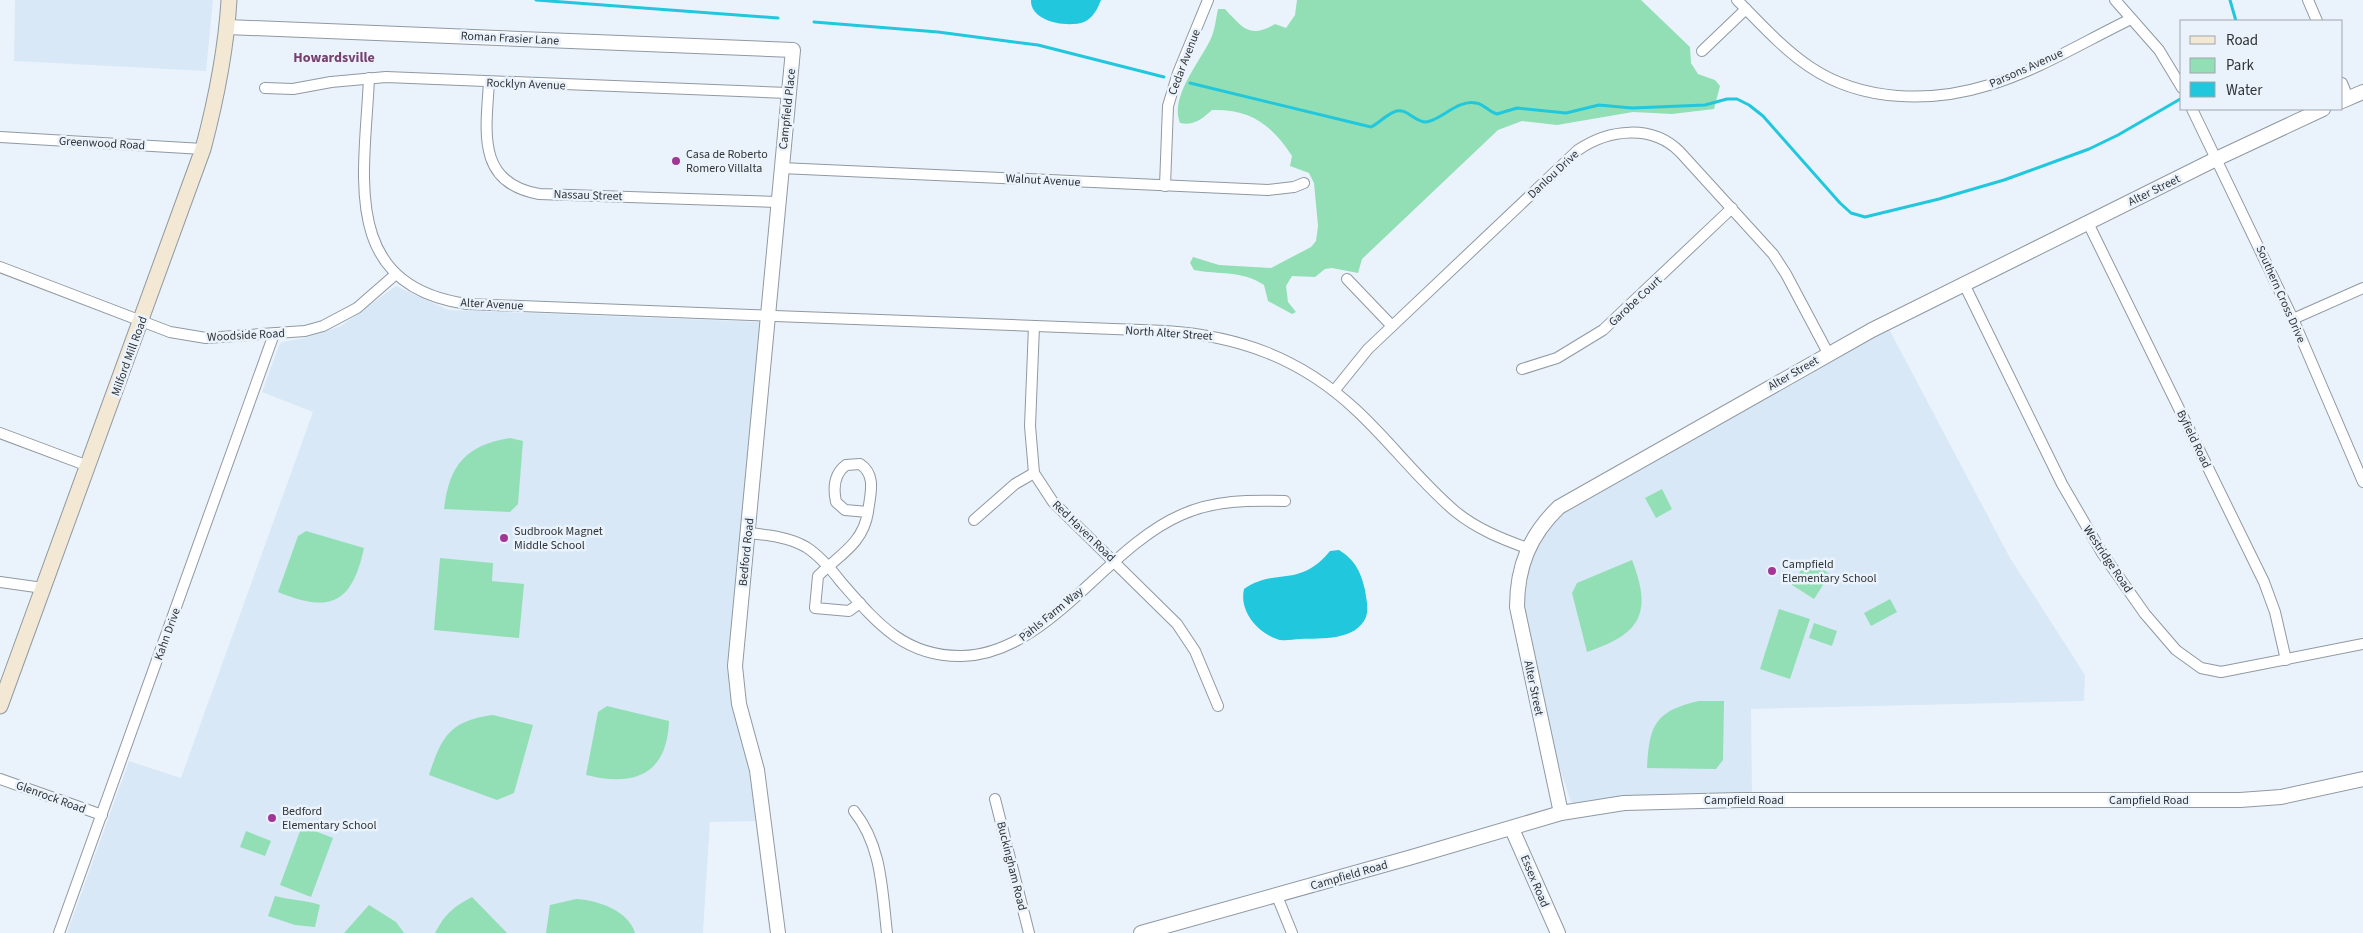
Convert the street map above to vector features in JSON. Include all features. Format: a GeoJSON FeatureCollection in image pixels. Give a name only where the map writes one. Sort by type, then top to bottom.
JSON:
{"type":"FeatureCollection","features":[{"type":"Feature","properties":{"kind":"main road","name":"Milford Mill Road"},"geometry":{"type":"LineString","coordinates":[[0,706],[204,149],[216,100],[229,0]]}},
{"type":"Feature","properties":{"kind":"street","name":"Cedar Avenue"},"geometry":{"type":"LineString","coordinates":[[1165,186],[1168,106],[1178,73],[1208,0]]}},
{"type":"Feature","properties":{"kind":"street","name":"Parsons Avenue"},"geometry":{"type":"LineString","coordinates":[[1737,0],[1794,55],[1826,77],[1850,87],[1873,93],[1919,97],[1965,92],[1990,85],[2014,76],[2131,19]]}},
{"type":"Feature","properties":{"kind":"street"},"geometry":{"type":"LineString","coordinates":[[2115,0],[2159,50],[2180,85]]}},
{"type":"Feature","properties":{"kind":"street"},"geometry":{"type":"LineString","coordinates":[[2308,0],[2317,20]]}},
{"type":"Feature","properties":{"kind":"street"},"geometry":{"type":"LineString","coordinates":[[1702,51],[1746,9]]}},
{"type":"Feature","properties":{"kind":"street","name":"Roman Frasier Lane"},"geometry":{"type":"LineString","coordinates":[[227,27],[793,50]]}},
{"type":"Feature","properties":{"kind":"street","name":"Campfield Place"},"geometry":{"type":"LineString","coordinates":[[781,168],[793,50]]}},
{"type":"Feature","properties":{"kind":"street","name":"Rocklyn Avenue"},"geometry":{"type":"LineString","coordinates":[[265,88],[294,89],[331,82],[369,78],[788,94]]}},
{"type":"Feature","properties":{"kind":"street","name":"Alter Avenue"},"geometry":{"type":"LineString","coordinates":[[369,78],[365,209],[375,244],[384,260],[396,274],[417,289],[434,296],[467,304],[769,314]]}},
{"type":"Feature","properties":{"kind":"street","name":"Nassau Street"},"geometry":{"type":"LineString","coordinates":[[489,82],[486,129],[489,156],[502,177],[518,188],[539,194],[778,202]]}},
{"type":"Feature","properties":{"kind":"street"},"geometry":{"type":"LineString","coordinates":[[2345,99],[2363,92]]}},
{"type":"Feature","properties":{"kind":"street","name":"Southern Cross Drive"},"geometry":{"type":"LineString","coordinates":[[2192,110],[2293,319],[2363,482]]}},
{"type":"Feature","properties":{"kind":"street","name":"Alter Street"},"geometry":{"type":"LineString","coordinates":[[1561,813],[1517,606],[1519,578],[1527,548],[1547,519],[1574,496],[1828,353],[2216,159],[2321,110]]}},
{"type":"Feature","properties":{"kind":"street","name":"Danlou Drive"},"geometry":{"type":"LineString","coordinates":[[1334,391],[1368,350],[1392,326],[1578,150],[1600,137],[1643,133],[1665,138],[1761,240],[1781,267],[1828,353]]}},
{"type":"Feature","properties":{"kind":"street","name":"Greenwood Road"},"geometry":{"type":"LineString","coordinates":[[0,137],[204,149]]}},
{"type":"Feature","properties":{"kind":"street","name":"Walnut Avenue"},"geometry":{"type":"LineString","coordinates":[[781,168],[1268,190],[1304,184]]}},
{"type":"Feature","properties":{"kind":"street","name":"Bedford Road"},"geometry":{"type":"LineString","coordinates":[[778,933],[758,770],[736,686],[735,666],[781,168]]}},
{"type":"Feature","properties":{"kind":"street","name":"Garobe Court"},"geometry":{"type":"LineString","coordinates":[[1522,369],[1557,358],[1603,330],[1732,208]]}},
{"type":"Feature","properties":{"kind":"street","name":"Byfield Road"},"geometry":{"type":"LineString","coordinates":[[2088,223],[2264,582],[2275,612],[2286,660]]}},
{"type":"Feature","properties":{"kind":"street","name":"Woodside Road"},"geometry":{"type":"LineString","coordinates":[[0,267],[186,336],[206,338],[305,331],[339,318],[357,308],[396,274]]}},
{"type":"Feature","properties":{"kind":"street"},"geometry":{"type":"LineString","coordinates":[[1347,279],[1392,326]]}},
{"type":"Feature","properties":{"kind":"street","name":"Westridge Road"},"geometry":{"type":"LineString","coordinates":[[1964,284],[2084,523],[2125,586],[2176,650],[2191,663],[2201,668],[2216,671],[2234,671],[2363,644]]}},
{"type":"Feature","properties":{"kind":"street"},"geometry":{"type":"LineString","coordinates":[[2293,319],[2363,288]]}},
{"type":"Feature","properties":{"kind":"street","name":"North Alter Street"},"geometry":{"type":"LineString","coordinates":[[769,314],[1166,331],[1218,336],[1258,349],[1290,363],[1334,391],[1355,409],[1456,512],[1496,536],[1527,548]]}},
{"type":"Feature","properties":{"kind":"street","name":"Red Haven Road"},"geometry":{"type":"LineString","coordinates":[[1034,326],[1030,426],[1034,473],[1053,502],[1115,561],[1186,636],[1218,706]]}},
{"type":"Feature","properties":{"kind":"street","name":"Kahn Drive"},"geometry":{"type":"LineString","coordinates":[[60,933],[274,334]]}},
{"type":"Feature","properties":{"kind":"street"},"geometry":{"type":"LineString","coordinates":[[0,434],[88,466]]}},
{"type":"Feature","properties":{"kind":"street"},"geometry":{"type":"LineString","coordinates":[[860,603],[849,611],[815,608],[818,576],[862,534],[868,512],[872,480],[870,473],[860,464],[846,465],[837,475],[835,485],[836,502],[845,510],[868,512]]}},
{"type":"Feature","properties":{"kind":"street"},"geometry":{"type":"LineString","coordinates":[[974,520],[1016,484],[1034,473]]}},
{"type":"Feature","properties":{"kind":"street","name":"Pahls Farm Way"},"geometry":{"type":"LineString","coordinates":[[748,533],[792,540],[807,548],[828,566],[883,628],[912,647],[944,655],[979,655],[1013,644],[1029,634],[1148,534],[1182,514],[1234,501],[1285,501]]}},
{"type":"Feature","properties":{"kind":"street"},"geometry":{"type":"LineString","coordinates":[[0,582],[43,588]]}},
{"type":"Feature","properties":{"kind":"street","name":"Glenrock Road"},"geometry":{"type":"LineString","coordinates":[[0,778],[102,816]]}},
{"type":"Feature","properties":{"kind":"street","name":"Campfield Road"},"geometry":{"type":"LineString","coordinates":[[1141,933],[1512,829],[1561,813],[1647,801],[2240,800],[2281,797],[2363,780]]}},
{"type":"Feature","properties":{"kind":"street","name":"Buckingham Road"},"geometry":{"type":"LineString","coordinates":[[995,799],[1030,933]]}},
{"type":"Feature","properties":{"kind":"street"},"geometry":{"type":"LineString","coordinates":[[854,811],[866,825],[876,849],[887,933]]}},
{"type":"Feature","properties":{"kind":"street","name":"Essex Road"},"geometry":{"type":"LineString","coordinates":[[1512,829],[1558,933]]}},
{"type":"Feature","properties":{"kind":"street"},"geometry":{"type":"LineString","coordinates":[[1276,896],[1292,933]]}},
{"type":"Feature","properties":{"kind":"shaded area"},"geometry":{"type":"Polygon","coordinates":[[[15,0],[213,0],[206,71],[14,61],[15,0]]]}},
{"type":"Feature","properties":{"kind":"shaded area","name":"Sudbrook Magnet Middle School"},"geometry":{"type":"Polygon","coordinates":[[[396,286],[448,310],[762,322],[729,664],[729,686],[747,749],[759,821],[710,822],[703,933],[67,933],[129,761],[181,778],[313,412],[262,392],[279,345],[282,342],[305,338],[341,326],[396,286]]]}},
{"type":"Feature","properties":{"kind":"shaded area","name":"Campfield Elementary School"},"geometry":{"type":"Polygon","coordinates":[[[1889,329],[2010,558],[2085,675],[2084,701],[1751,709],[1752,794],[1645,795],[1577,804],[1571,802],[1552,744],[1523,605],[1528,563],[1543,534],[1567,510],[1581,501],[1889,329]]]}},
{"type":"Feature","properties":{"kind":"green space"},"geometry":{"type":"Polygon","coordinates":[[[1297,0],[1641,0],[1690,47],[1691,63],[1698,74],[1715,80],[1720,86],[1714,109],[1672,114],[1633,112],[1557,125],[1522,121],[1498,130],[1362,259],[1358,273],[1332,268],[1325,269],[1315,277],[1292,276],[1286,286],[1288,302],[1296,312],[1292,314],[1268,301],[1264,285],[1256,280],[1239,275],[1194,270],[1190,263],[1193,257],[1219,265],[1271,268],[1311,247],[1316,241],[1318,226],[1314,183],[1309,173],[1290,166],[1292,156],[1277,136],[1259,121],[1249,116],[1226,110],[1212,110],[1198,121],[1185,124],[1180,123],[1178,112],[1179,101],[1188,78],[1212,36],[1218,9],[1225,9],[1242,26],[1252,31],[1259,31],[1275,24],[1286,28],[1295,15],[1297,0]]]}},
{"type":"Feature","properties":{"kind":"green space"},"geometry":{"type":"Polygon","coordinates":[[[510,438],[523,441],[518,504],[510,512],[444,509],[450,480],[462,460],[482,446],[510,438]]]}},
{"type":"Feature","properties":{"kind":"green space"},"geometry":{"type":"Polygon","coordinates":[[[1662,489],[1672,509],[1656,518],[1645,498],[1662,489]]]}},
{"type":"Feature","properties":{"kind":"green space"},"geometry":{"type":"Polygon","coordinates":[[[306,531],[364,548],[353,581],[345,592],[336,599],[325,602],[312,602],[296,599],[278,592],[298,536],[306,531]]]}},
{"type":"Feature","properties":{"kind":"green space"},"geometry":{"type":"Polygon","coordinates":[[[440,558],[493,563],[492,581],[524,584],[519,638],[434,630],[440,558]]]}},
{"type":"Feature","properties":{"kind":"green space"},"geometry":{"type":"Polygon","coordinates":[[[1632,560],[1641,595],[1641,608],[1637,620],[1619,638],[1587,652],[1572,593],[1577,583],[1632,560]]]}},
{"type":"Feature","properties":{"kind":"green space"},"geometry":{"type":"Polygon","coordinates":[[[1807,560],[1830,574],[1814,599],[1792,585],[1807,560]]]}},
{"type":"Feature","properties":{"kind":"green space"},"geometry":{"type":"Polygon","coordinates":[[[1890,599],[1897,612],[1871,626],[1864,613],[1890,599]]]}},
{"type":"Feature","properties":{"kind":"green space"},"geometry":{"type":"Polygon","coordinates":[[[1779,609],[1810,619],[1790,679],[1760,669],[1779,609]]]}},
{"type":"Feature","properties":{"kind":"green space"},"geometry":{"type":"Polygon","coordinates":[[[1814,623],[1837,631],[1832,646],[1809,638],[1814,623]]]}},
{"type":"Feature","properties":{"kind":"green space"},"geometry":{"type":"Polygon","coordinates":[[[1699,701],[1724,701],[1723,760],[1716,769],[1647,768],[1650,741],[1657,722],[1673,710],[1699,701]]]}},
{"type":"Feature","properties":{"kind":"green space"},"geometry":{"type":"Polygon","coordinates":[[[607,706],[669,721],[667,739],[662,754],[655,765],[645,773],[619,779],[586,775],[598,712],[607,706]]]}},
{"type":"Feature","properties":{"kind":"green space"},"geometry":{"type":"Polygon","coordinates":[[[493,715],[533,725],[514,793],[497,800],[429,775],[438,750],[450,732],[467,721],[493,715]]]}},
{"type":"Feature","properties":{"kind":"green space"},"geometry":{"type":"Polygon","coordinates":[[[302,826],[333,838],[311,897],[280,885],[302,826]]]}},
{"type":"Feature","properties":{"kind":"green space"},"geometry":{"type":"Polygon","coordinates":[[[246,831],[271,841],[265,856],[240,847],[246,831]]]}},
{"type":"Feature","properties":{"kind":"green space"},"geometry":{"type":"Polygon","coordinates":[[[275,896],[320,905],[315,927],[295,925],[268,916],[275,896]]]}},
{"type":"Feature","properties":{"kind":"green space"},"geometry":{"type":"Polygon","coordinates":[[[472,897],[507,933],[435,933],[450,912],[472,897]]]}},
{"type":"Feature","properties":{"kind":"green space"},"geometry":{"type":"Polygon","coordinates":[[[576,899],[602,904],[619,912],[626,918],[635,933],[546,933],[550,905],[576,899]]]}},
{"type":"Feature","properties":{"kind":"green space"},"geometry":{"type":"Polygon","coordinates":[[[369,905],[396,922],[404,933],[344,933],[369,905]]]}},
{"type":"Feature","properties":{"kind":"water"},"geometry":{"type":"Polygon","coordinates":[[[1031,0],[1101,0],[1090,18],[1077,24],[1069,24],[1051,22],[1043,18],[1032,8],[1031,0]]]}},
{"type":"Feature","properties":{"kind":"water"},"geometry":{"type":"Polygon","coordinates":[[[1339,550],[1353,562],[1363,584],[1367,600],[1367,610],[1366,617],[1361,625],[1337,637],[1285,640],[1279,640],[1270,636],[1256,626],[1244,605],[1244,589],[1266,579],[1297,574],[1308,570],[1319,563],[1330,551],[1339,550]]]}},
{"type":"Feature","properties":{"kind":"waterway"},"geometry":{"type":"LineString","coordinates":[[536,0],[778,18]]}},
{"type":"Feature","properties":{"kind":"waterway"},"geometry":{"type":"LineString","coordinates":[[2230,0],[2236,20]]}},
{"type":"Feature","properties":{"kind":"waterway"},"geometry":{"type":"LineString","coordinates":[[814,22],[938,32],[1038,45],[1164,77]]}},
{"type":"Feature","properties":{"kind":"waterway"},"geometry":{"type":"LineString","coordinates":[[1190,83],[1371,127],[1388,115],[1398,111],[1426,122],[1456,107],[1469,103],[1479,104],[1497,114],[1517,108],[1566,113],[1599,105],[1632,108],[1705,105],[1727,99],[1737,99],[1749,105],[1763,116],[1840,203],[1851,213],[1865,217],[1939,199],[2004,180],[2089,149],[2118,135],[2180,99]]}},
{"type":"Feature","properties":{"kind":"place","name":"Casa de Roberto Romero Villalta"},"geometry":{"type":"Point","coordinates":[676,161]}},
{"type":"Feature","properties":{"kind":"place","name":"Sudbrook Magnet Middle School"},"geometry":{"type":"Point","coordinates":[504,538]}},
{"type":"Feature","properties":{"kind":"place","name":"Campfield Elementary School"},"geometry":{"type":"Point","coordinates":[1772,571]}},
{"type":"Feature","properties":{"kind":"place","name":"Bedford Elementary School"},"geometry":{"type":"Point","coordinates":[272,818]}},
{"type":"Feature","properties":{"kind":"district","name":"Howardsville"},"geometry":{"type":"Point","coordinates":[334,57]}}]}
